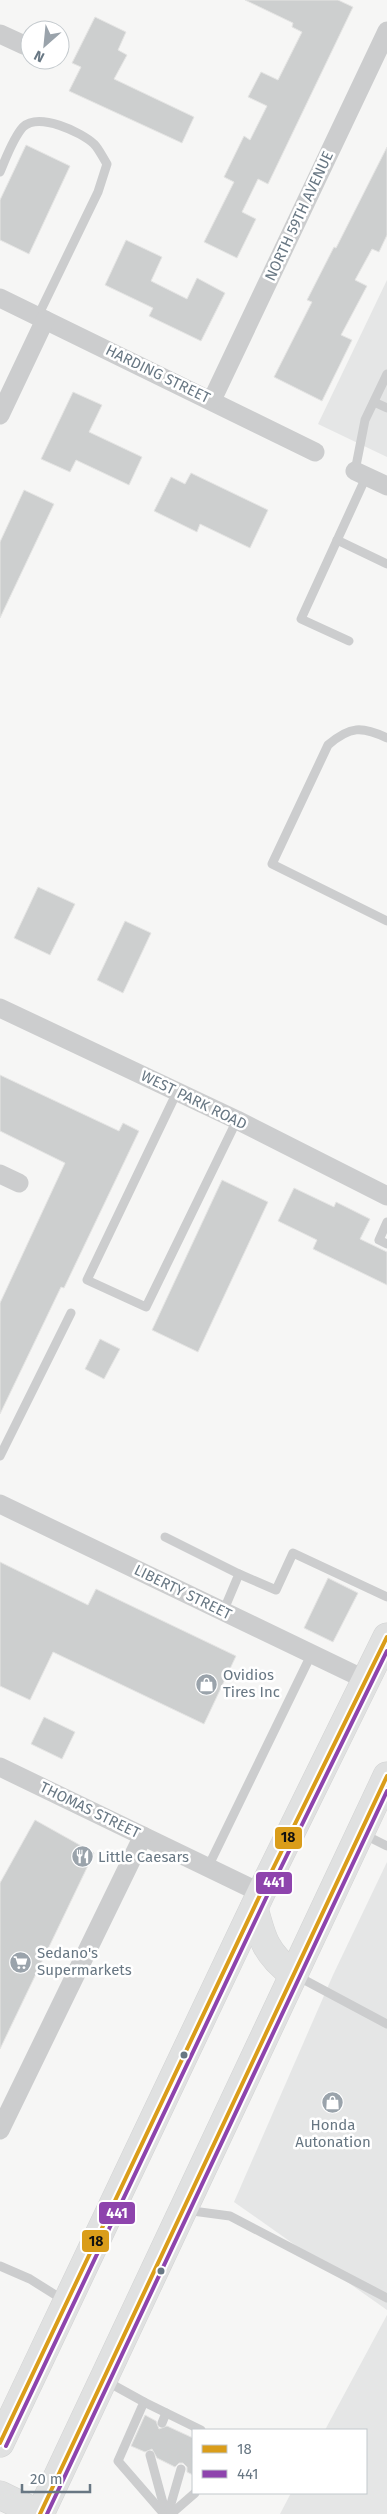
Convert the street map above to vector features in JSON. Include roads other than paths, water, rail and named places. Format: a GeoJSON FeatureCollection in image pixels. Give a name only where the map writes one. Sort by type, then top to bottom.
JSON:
{"type":"FeatureCollection","features":[{"type":"Feature","properties":{"kind":"main road"},"geometry":{"type":"LineString","coordinates":[[0,2443],[257,1900],[387,1637]]}},
{"type":"Feature","properties":{"kind":"main road"},"geometry":{"type":"LineString","coordinates":[[0,2495],[39,2514],[387,1776]]}},
{"type":"Feature","properties":{"kind":"main road"},"geometry":{"type":"LineString","coordinates":[[257,1900],[265,1945],[276,1961],[293,1974]]}},
{"type":"Feature","properties":{"kind":"street","name":"NORTH 59TH AVENUE"},"geometry":{"type":"LineString","coordinates":[[212,400],[387,31]]}},
{"type":"Feature","properties":{"kind":"street"},"geometry":{"type":"LineString","coordinates":[[0,34],[20,43]]}},
{"type":"Feature","properties":{"kind":"street","name":"HARDING STREET"},"geometry":{"type":"LineString","coordinates":[[0,298],[315,452]]}},
{"type":"Feature","properties":{"kind":"street"},"geometry":{"type":"LineString","coordinates":[[0,415],[41,318]]}},
{"type":"Feature","properties":{"kind":"street"},"geometry":{"type":"LineString","coordinates":[[361,474],[387,486]]}},
{"type":"Feature","properties":{"kind":"street","name":"WEST PARK ROAD"},"geometry":{"type":"LineString","coordinates":[[0,1008],[237,1120],[387,1196]]}},
{"type":"Feature","properties":{"kind":"street"},"geometry":{"type":"LineString","coordinates":[[0,1174],[19,1183]]}},
{"type":"Feature","properties":{"kind":"street","name":"LIBERTY STREET"},"geometry":{"type":"LineString","coordinates":[[0,1504],[366,1680]]}},
{"type":"Feature","properties":{"kind":"street","name":"THOMAS STREET"},"geometry":{"type":"LineString","coordinates":[[0,1767],[208,1867],[257,1900]]}},
{"type":"Feature","properties":{"kind":"street"},"geometry":{"type":"LineString","coordinates":[[0,2130],[143,1836]]}},
{"type":"Feature","properties":{"kind":"lane"},"geometry":{"type":"LineString","coordinates":[[0,172],[23,127],[34,121],[48,121],[70,130],[95,144],[107,164],[98,192],[41,318]]}},
{"type":"Feature","properties":{"kind":"lane"},"geometry":{"type":"LineString","coordinates":[[350,641],[301,619],[337,540],[361,474],[360,436],[387,374]]}},
{"type":"Feature","properties":{"kind":"lane"},"geometry":{"type":"LineString","coordinates":[[374,402],[387,408]]}},
{"type":"Feature","properties":{"kind":"lane"},"geometry":{"type":"LineString","coordinates":[[337,540],[387,564]]}},
{"type":"Feature","properties":{"kind":"lane"},"geometry":{"type":"LineString","coordinates":[[387,738],[369,729],[343,732],[328,745],[272,864],[387,922]]}},
{"type":"Feature","properties":{"kind":"lane"},"geometry":{"type":"LineString","coordinates":[[177,1092],[87,1280],[146,1307],[237,1120]]}},
{"type":"Feature","properties":{"kind":"lane"},"geometry":{"type":"LineString","coordinates":[[387,1222],[379,1240],[387,1244]]}},
{"type":"Feature","properties":{"kind":"lane"},"geometry":{"type":"LineString","coordinates":[[0,1456],[71,1313]]}},
{"type":"Feature","properties":{"kind":"lane"},"geometry":{"type":"LineString","coordinates":[[165,1537],[276,1590],[293,1552],[387,1597]]}},
{"type":"Feature","properties":{"kind":"lane"},"geometry":{"type":"LineString","coordinates":[[223,1612],[240,1574]]}},
{"type":"Feature","properties":{"kind":"lane"},"geometry":{"type":"LineString","coordinates":[[208,1867],[311,1655]]}},
{"type":"Feature","properties":{"kind":"lane"},"geometry":{"type":"LineString","coordinates":[[360,1833],[387,1846]]}},
{"type":"Feature","properties":{"kind":"lane"},"geometry":{"type":"LineString","coordinates":[[293,1974],[387,2024]]}},
{"type":"Feature","properties":{"kind":"lane"},"geometry":{"type":"LineString","coordinates":[[182,2210],[230,2216],[387,2298]]}},
{"type":"Feature","properties":{"kind":"lane"},"geometry":{"type":"LineString","coordinates":[[0,2266],[30,2279],[67,2302]]}},
{"type":"Feature","properties":{"kind":"lane"},"geometry":{"type":"LineString","coordinates":[[103,2379],[197,2429]]}},
{"type":"Feature","properties":{"kind":"lane"},"geometry":{"type":"LineString","coordinates":[[144,2402],[118,2461],[167,2514]]}},
{"type":"Feature","properties":{"kind":"lane"},"geometry":{"type":"LineString","coordinates":[[162,2423],[166,2413]]}},
{"type":"Feature","properties":{"kind":"lane"},"geometry":{"type":"LineString","coordinates":[[150,2455],[167,2514]]}},
{"type":"Feature","properties":{"kind":"lane"},"geometry":{"type":"LineString","coordinates":[[167,2514],[181,2469]]}},
{"type":"Feature","properties":{"kind":"lane"},"geometry":{"type":"LineString","coordinates":[[167,2514],[194,2494]]}},
{"type":"Feature","properties":{"kind":"place","name":"Ovidios Tires Inc"},"geometry":{"type":"Point","coordinates":[207,1684]}},
{"type":"Feature","properties":{"kind":"place","name":"Little Caesars"},"geometry":{"type":"Point","coordinates":[82,1857]}},
{"type":"Feature","properties":{"kind":"place","name":"Sedano's Supermarkets"},"geometry":{"type":"Point","coordinates":[21,1962]}},
{"type":"Feature","properties":{"kind":"place","name":"Honda Autonation"},"geometry":{"type":"Point","coordinates":[333,2102]}}]}
